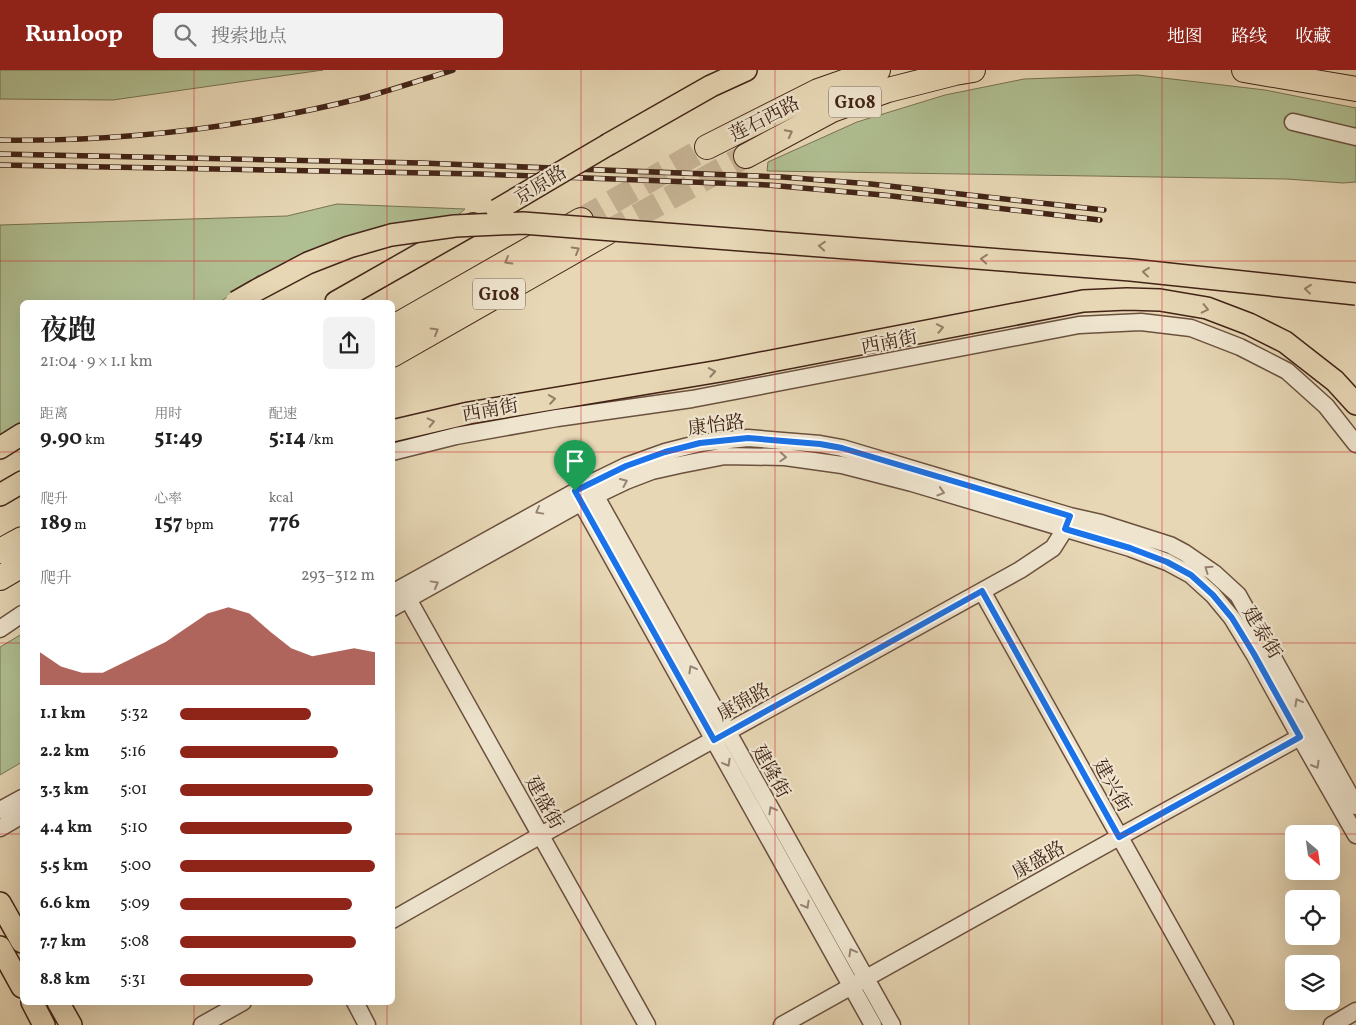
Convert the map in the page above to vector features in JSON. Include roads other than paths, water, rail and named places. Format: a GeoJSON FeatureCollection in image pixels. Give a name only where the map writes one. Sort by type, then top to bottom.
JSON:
{"type":"FeatureCollection","features":[{"type":"Feature","properties":{"kind":"highway","name":"莲石西路"},"geometry":{"type":"LineString","coordinates":[[707,147],[818,91],[878,70]]}},
{"type":"Feature","properties":{"kind":"highway","name":"莲石西路"},"geometry":{"type":"LineString","coordinates":[[746,156],[832,110],[888,90],[973,70]]}},
{"type":"Feature","properties":{"kind":"highway"},"geometry":{"type":"LineString","coordinates":[[1244,70],[1356,89]]}},
{"type":"Feature","properties":{"kind":"highway","name":"G108"},"geometry":{"type":"LineString","coordinates":[[395,326],[581,220]]}},
{"type":"Feature","properties":{"kind":"highway","name":"G108"},"geometry":{"type":"LineString","coordinates":[[395,353],[606,234]]}},
{"type":"Feature","properties":{"kind":"highway"},"geometry":{"type":"LineString","coordinates":[[0,551],[20,540]]}},
{"type":"Feature","properties":{"kind":"highway"},"geometry":{"type":"LineString","coordinates":[[0,578],[20,567]]}},
{"type":"Feature","properties":{"kind":"main road","name":"京原路"},"geometry":{"type":"LineString","coordinates":[[340,300],[711,86],[746,70]]}},
{"type":"Feature","properties":{"kind":"main road"},"geometry":{"type":"LineString","coordinates":[[240,300],[308,263],[349,247],[383,237],[455,226],[522,223],[1130,270],[1356,294]]}},
{"type":"Feature","properties":{"kind":"main road"},"geometry":{"type":"LineString","coordinates":[[395,430],[469,413],[720,371],[1083,301],[1127,298],[1160,300],[1207,308],[1249,324],[1285,342],[1335,381],[1356,404]]}},
{"type":"Feature","properties":{"kind":"main road"},"geometry":{"type":"LineString","coordinates":[[0,448],[20,435]]}},
{"type":"Feature","properties":{"kind":"main road"},"geometry":{"type":"LineString","coordinates":[[0,495],[20,483]]}},
{"type":"Feature","properties":{"kind":"main road"},"geometry":{"type":"LineString","coordinates":[[0,582],[20,573]]}},
{"type":"Feature","properties":{"kind":"main road"},"geometry":{"type":"LineString","coordinates":[[0,904],[20,939]]}},
{"type":"Feature","properties":{"kind":"main road"},"geometry":{"type":"LineString","coordinates":[[0,947],[20,982]]}},
{"type":"Feature","properties":{"kind":"main road"},"geometry":{"type":"LineString","coordinates":[[34,1005],[44,1025]]}},
{"type":"Feature","properties":{"kind":"main road"},"geometry":{"type":"LineString","coordinates":[[60,1005],[71,1025]]}},
{"type":"Feature","properties":{"kind":"street"},"geometry":{"type":"LineString","coordinates":[[1293,122],[1356,137]]}},
{"type":"Feature","properties":{"kind":"street","name":"西南街"},"geometry":{"type":"LineString","coordinates":[[395,451],[456,436],[557,418],[702,397],[1079,324],[1141,322],[1190,328],[1240,347],[1287,371],[1326,406],[1356,444]]}},
{"type":"Feature","properties":{"kind":"street","name":"康怡路"},"geometry":{"type":"LineString","coordinates":[[395,606],[585,493],[626,466],[665,452],[700,443],[748,438],[797,441],[842,448],[1068,522]]}},
{"type":"Feature","properties":{"kind":"street","name":"康怡路"},"geometry":{"type":"LineString","coordinates":[[395,591],[585,493]]}},
{"type":"Feature","properties":{"kind":"street","name":"建隆街"},"geometry":{"type":"LineString","coordinates":[[585,493],[721,736],[866,978],[892,1025]]}},
{"type":"Feature","properties":{"kind":"street","name":"康锦路"},"geometry":{"type":"LineString","coordinates":[[395,918],[541,835],[1020,570],[1053,548],[1068,522]]}},
{"type":"Feature","properties":{"kind":"street","name":"建泰街"},"geometry":{"type":"LineString","coordinates":[[1068,522],[1101,523],[1170,545],[1214,573],[1238,595],[1356,835]]}},
{"type":"Feature","properties":{"kind":"street","name":"建兴街"},"geometry":{"type":"LineString","coordinates":[[982,591],[1225,1025]]}},
{"type":"Feature","properties":{"kind":"street","name":"建盛街"},"geometry":{"type":"LineString","coordinates":[[408,599],[646,1025]]}},
{"type":"Feature","properties":{"kind":"street"},"geometry":{"type":"LineString","coordinates":[[0,629],[20,615]]}},
{"type":"Feature","properties":{"kind":"street","name":"建泰街"},"geometry":{"type":"LineString","coordinates":[[1306,733],[1356,806]]}},
{"type":"Feature","properties":{"kind":"street","name":"康盛路"},"geometry":{"type":"LineString","coordinates":[[782,1025],[1306,733]]}},
{"type":"Feature","properties":{"kind":"street","name":"建隆街"},"geometry":{"type":"LineString","coordinates":[[721,736],[873,1025]]}},
{"type":"Feature","properties":{"kind":"street"},"geometry":{"type":"LineString","coordinates":[[0,810],[20,799]]}},
{"type":"Feature","properties":{"kind":"street"},"geometry":{"type":"LineString","coordinates":[[0,828],[20,817]]}},
{"type":"Feature","properties":{"kind":"street"},"geometry":{"type":"LineString","coordinates":[[202,1025],[238,1005]]}},
{"type":"Feature","properties":{"kind":"street"},"geometry":{"type":"LineString","coordinates":[[357,1005],[367,1025]]}},
{"type":"Feature","properties":{"kind":"street"},"geometry":{"type":"LineString","coordinates":[[1332,1025],[1356,1011]]}},
{"type":"Feature","properties":{"kind":"tunnel"},"geometry":{"type":"LineString","coordinates":[[581,220],[707,147]]}},
{"type":"Feature","properties":{"kind":"tunnel"},"geometry":{"type":"LineString","coordinates":[[606,233],[746,156]]}},
{"type":"Feature","properties":{"kind":"railway"},"geometry":{"type":"LineString","coordinates":[[0,140],[46,140],[138,135],[184,131],[276,117],[366,97],[453,70]]}},
{"type":"Feature","properties":{"kind":"railway"},"geometry":{"type":"LineString","coordinates":[[0,154],[421,163],[782,177],[871,184],[1104,210]]}},
{"type":"Feature","properties":{"kind":"railway"},"geometry":{"type":"LineString","coordinates":[[0,165],[480,174],[768,185],[883,195],[1100,220]]}}]}
